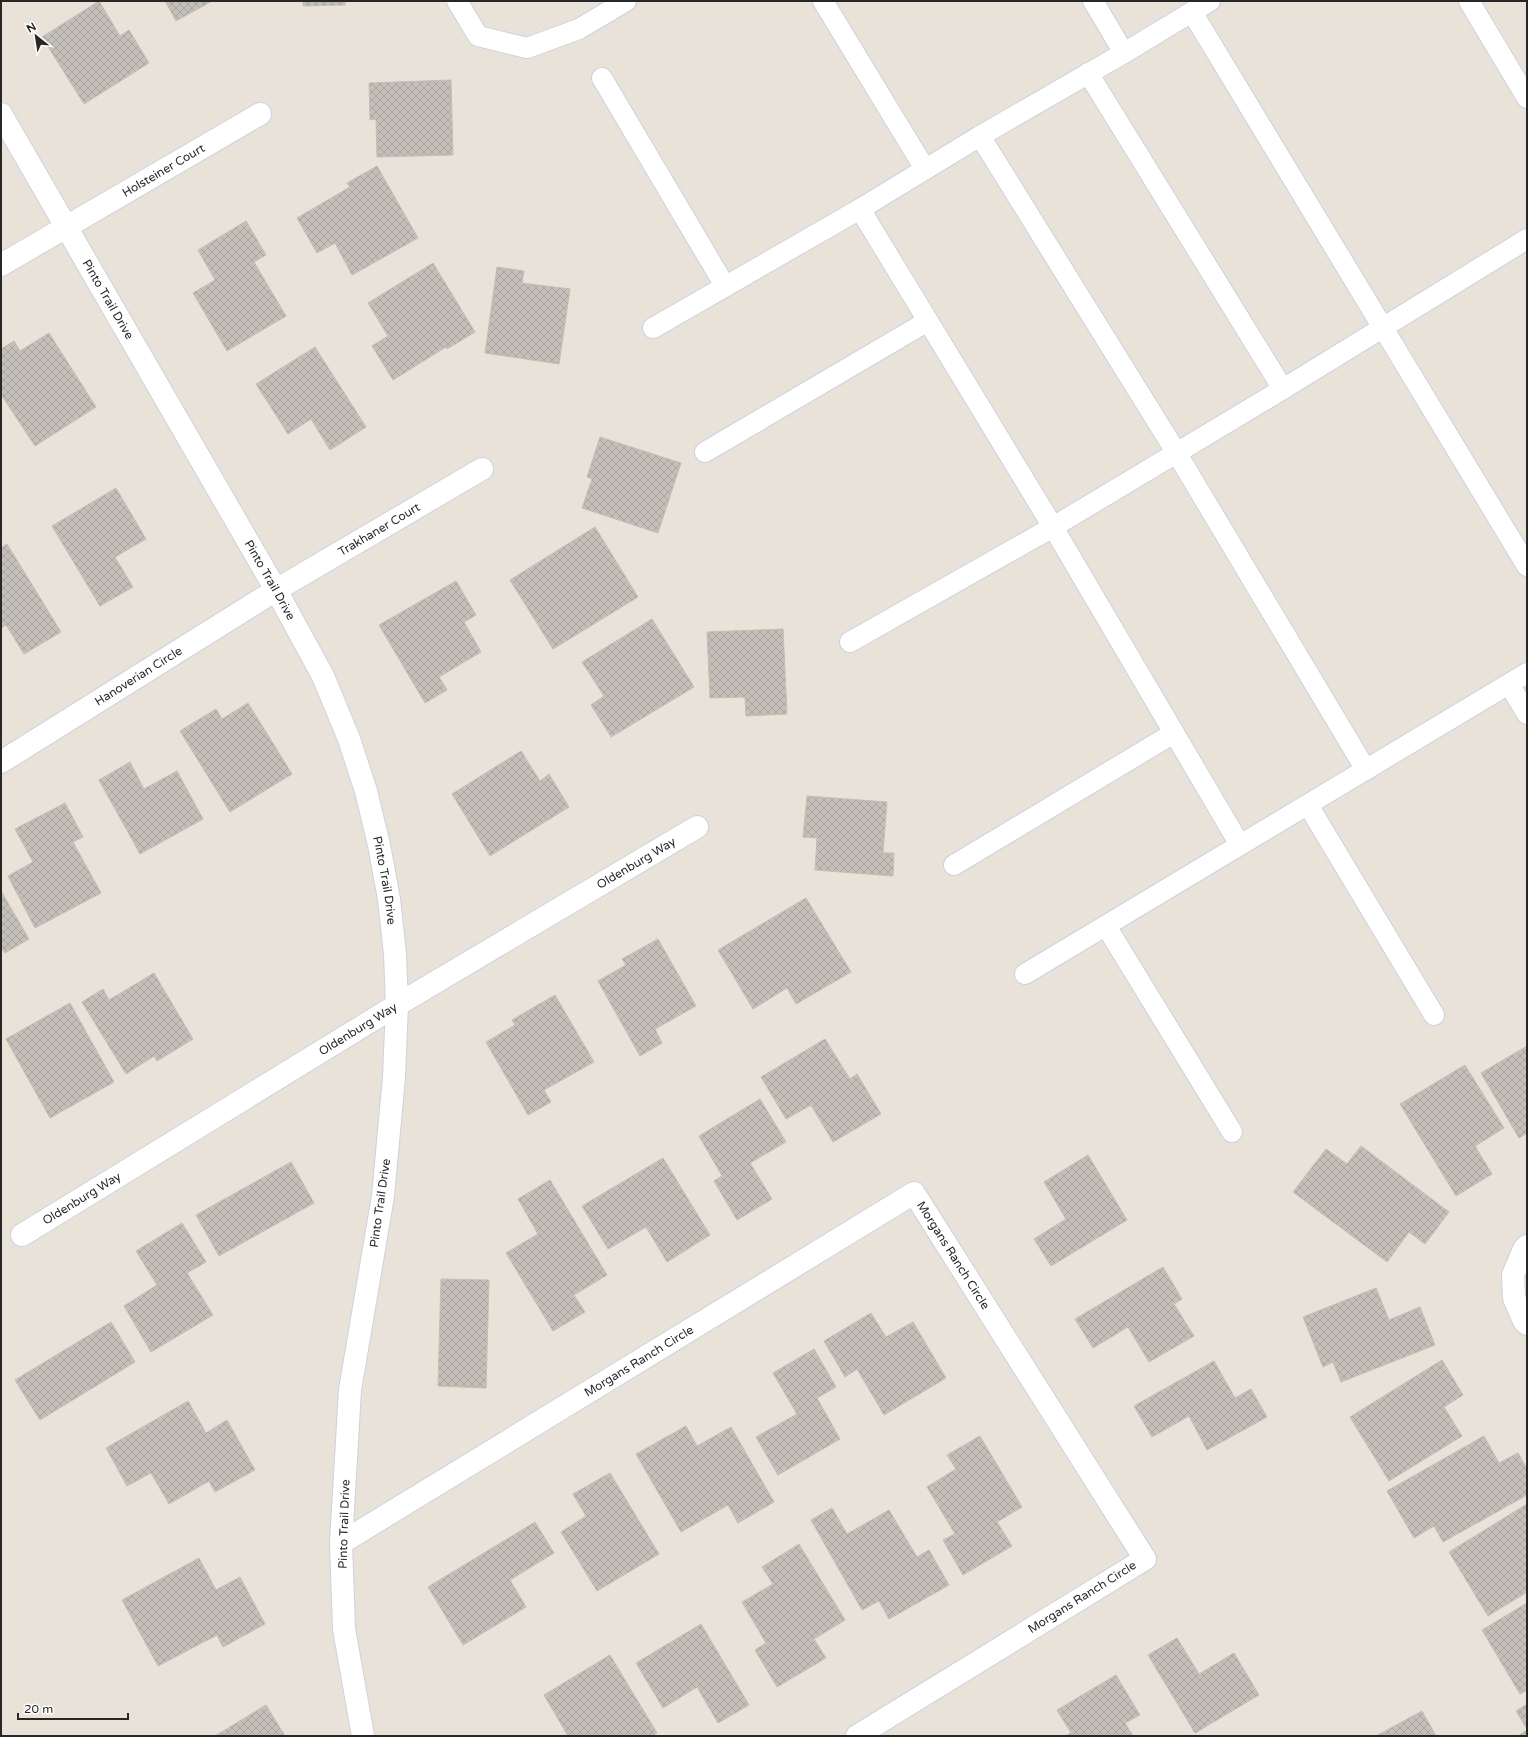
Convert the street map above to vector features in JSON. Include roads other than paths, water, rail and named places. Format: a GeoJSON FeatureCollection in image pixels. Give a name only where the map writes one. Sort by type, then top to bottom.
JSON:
{"type":"FeatureCollection","features":[{"type":"Feature","properties":{"kind":"street","name":"Pinto Trail Drive"},"geometry":{"type":"LineString","coordinates":[[1,114],[276,590],[323,676],[349,739],[366,791],[379,845],[389,899],[395,954],[397,1005],[394,1077],[383,1196],[350,1390],[342,1543],[344,1629],[363,1736]]}},
{"type":"Feature","properties":{"kind":"street","name":"Holsteiner Court"},"geometry":{"type":"LineString","coordinates":[[66,227],[260,114]]}},
{"type":"Feature","properties":{"kind":"street"},"geometry":{"type":"LineString","coordinates":[[1,265],[66,227]]}},
{"type":"Feature","properties":{"kind":"street","name":"Trakhaner Court"},"geometry":{"type":"LineString","coordinates":[[276,590],[482,469]]}},
{"type":"Feature","properties":{"kind":"street","name":"Hanoverian Circle"},"geometry":{"type":"LineString","coordinates":[[1,762],[276,590]]}},
{"type":"Feature","properties":{"kind":"street","name":"Oldenburg Way"},"geometry":{"type":"LineString","coordinates":[[22,1235],[397,1005],[697,828]]}},
{"type":"Feature","properties":{"kind":"street","name":"Morgans Ranch Circle"},"geometry":{"type":"LineString","coordinates":[[342,1543],[914,1193],[1145,1559],[857,1736]]}},
{"type":"Feature","properties":{"kind":"street"},"geometry":{"type":"LineString","coordinates":[[1527,1246],[1524,1249],[1513,1275],[1514,1298],[1524,1321],[1527,1324]]}},
{"type":"Feature","properties":{"kind":"lane"},"geometry":{"type":"LineString","coordinates":[[457,1],[478,36],[527,48],[579,29],[600,7],[626,1]]}},
{"type":"Feature","properties":{"kind":"lane"},"geometry":{"type":"LineString","coordinates":[[823,1],[925,169]]}},
{"type":"Feature","properties":{"kind":"lane"},"geometry":{"type":"LineString","coordinates":[[1093,1],[1124,53]]}},
{"type":"Feature","properties":{"kind":"lane"},"geometry":{"type":"LineString","coordinates":[[653,328],[860,209],[980,136],[1124,53],[1210,1]]}},
{"type":"Feature","properties":{"kind":"lane"},"geometry":{"type":"LineString","coordinates":[[1468,1],[1527,98]]}},
{"type":"Feature","properties":{"kind":"lane"},"geometry":{"type":"LineString","coordinates":[[1192,12],[1527,566]]}},
{"type":"Feature","properties":{"kind":"lane"},"geometry":{"type":"LineString","coordinates":[[1088,73],[1283,389]]}},
{"type":"Feature","properties":{"kind":"lane"},"geometry":{"type":"LineString","coordinates":[[602,78],[725,286]]}},
{"type":"Feature","properties":{"kind":"lane"},"geometry":{"type":"LineString","coordinates":[[980,136],[1176,452],[1366,770]]}},
{"type":"Feature","properties":{"kind":"lane"},"geometry":{"type":"LineString","coordinates":[[860,209],[1053,527],[1240,846]]}},
{"type":"Feature","properties":{"kind":"lane"},"geometry":{"type":"LineString","coordinates":[[850,642],[1053,527],[1283,389],[1383,326],[1527,239]]}},
{"type":"Feature","properties":{"kind":"lane"},"geometry":{"type":"LineString","coordinates":[[704,452],[928,321]]}},
{"type":"Feature","properties":{"kind":"lane"},"geometry":{"type":"LineString","coordinates":[[1025,974],[1527,673]]}},
{"type":"Feature","properties":{"kind":"lane"},"geometry":{"type":"LineString","coordinates":[[1509,684],[1527,714]]}},
{"type":"Feature","properties":{"kind":"lane"},"geometry":{"type":"LineString","coordinates":[[954,864],[1174,733]]}},
{"type":"Feature","properties":{"kind":"lane"},"geometry":{"type":"LineString","coordinates":[[1308,805],[1434,1015]]}},
{"type":"Feature","properties":{"kind":"lane"},"geometry":{"type":"LineString","coordinates":[[1106,926],[1232,1132]]}}]}
